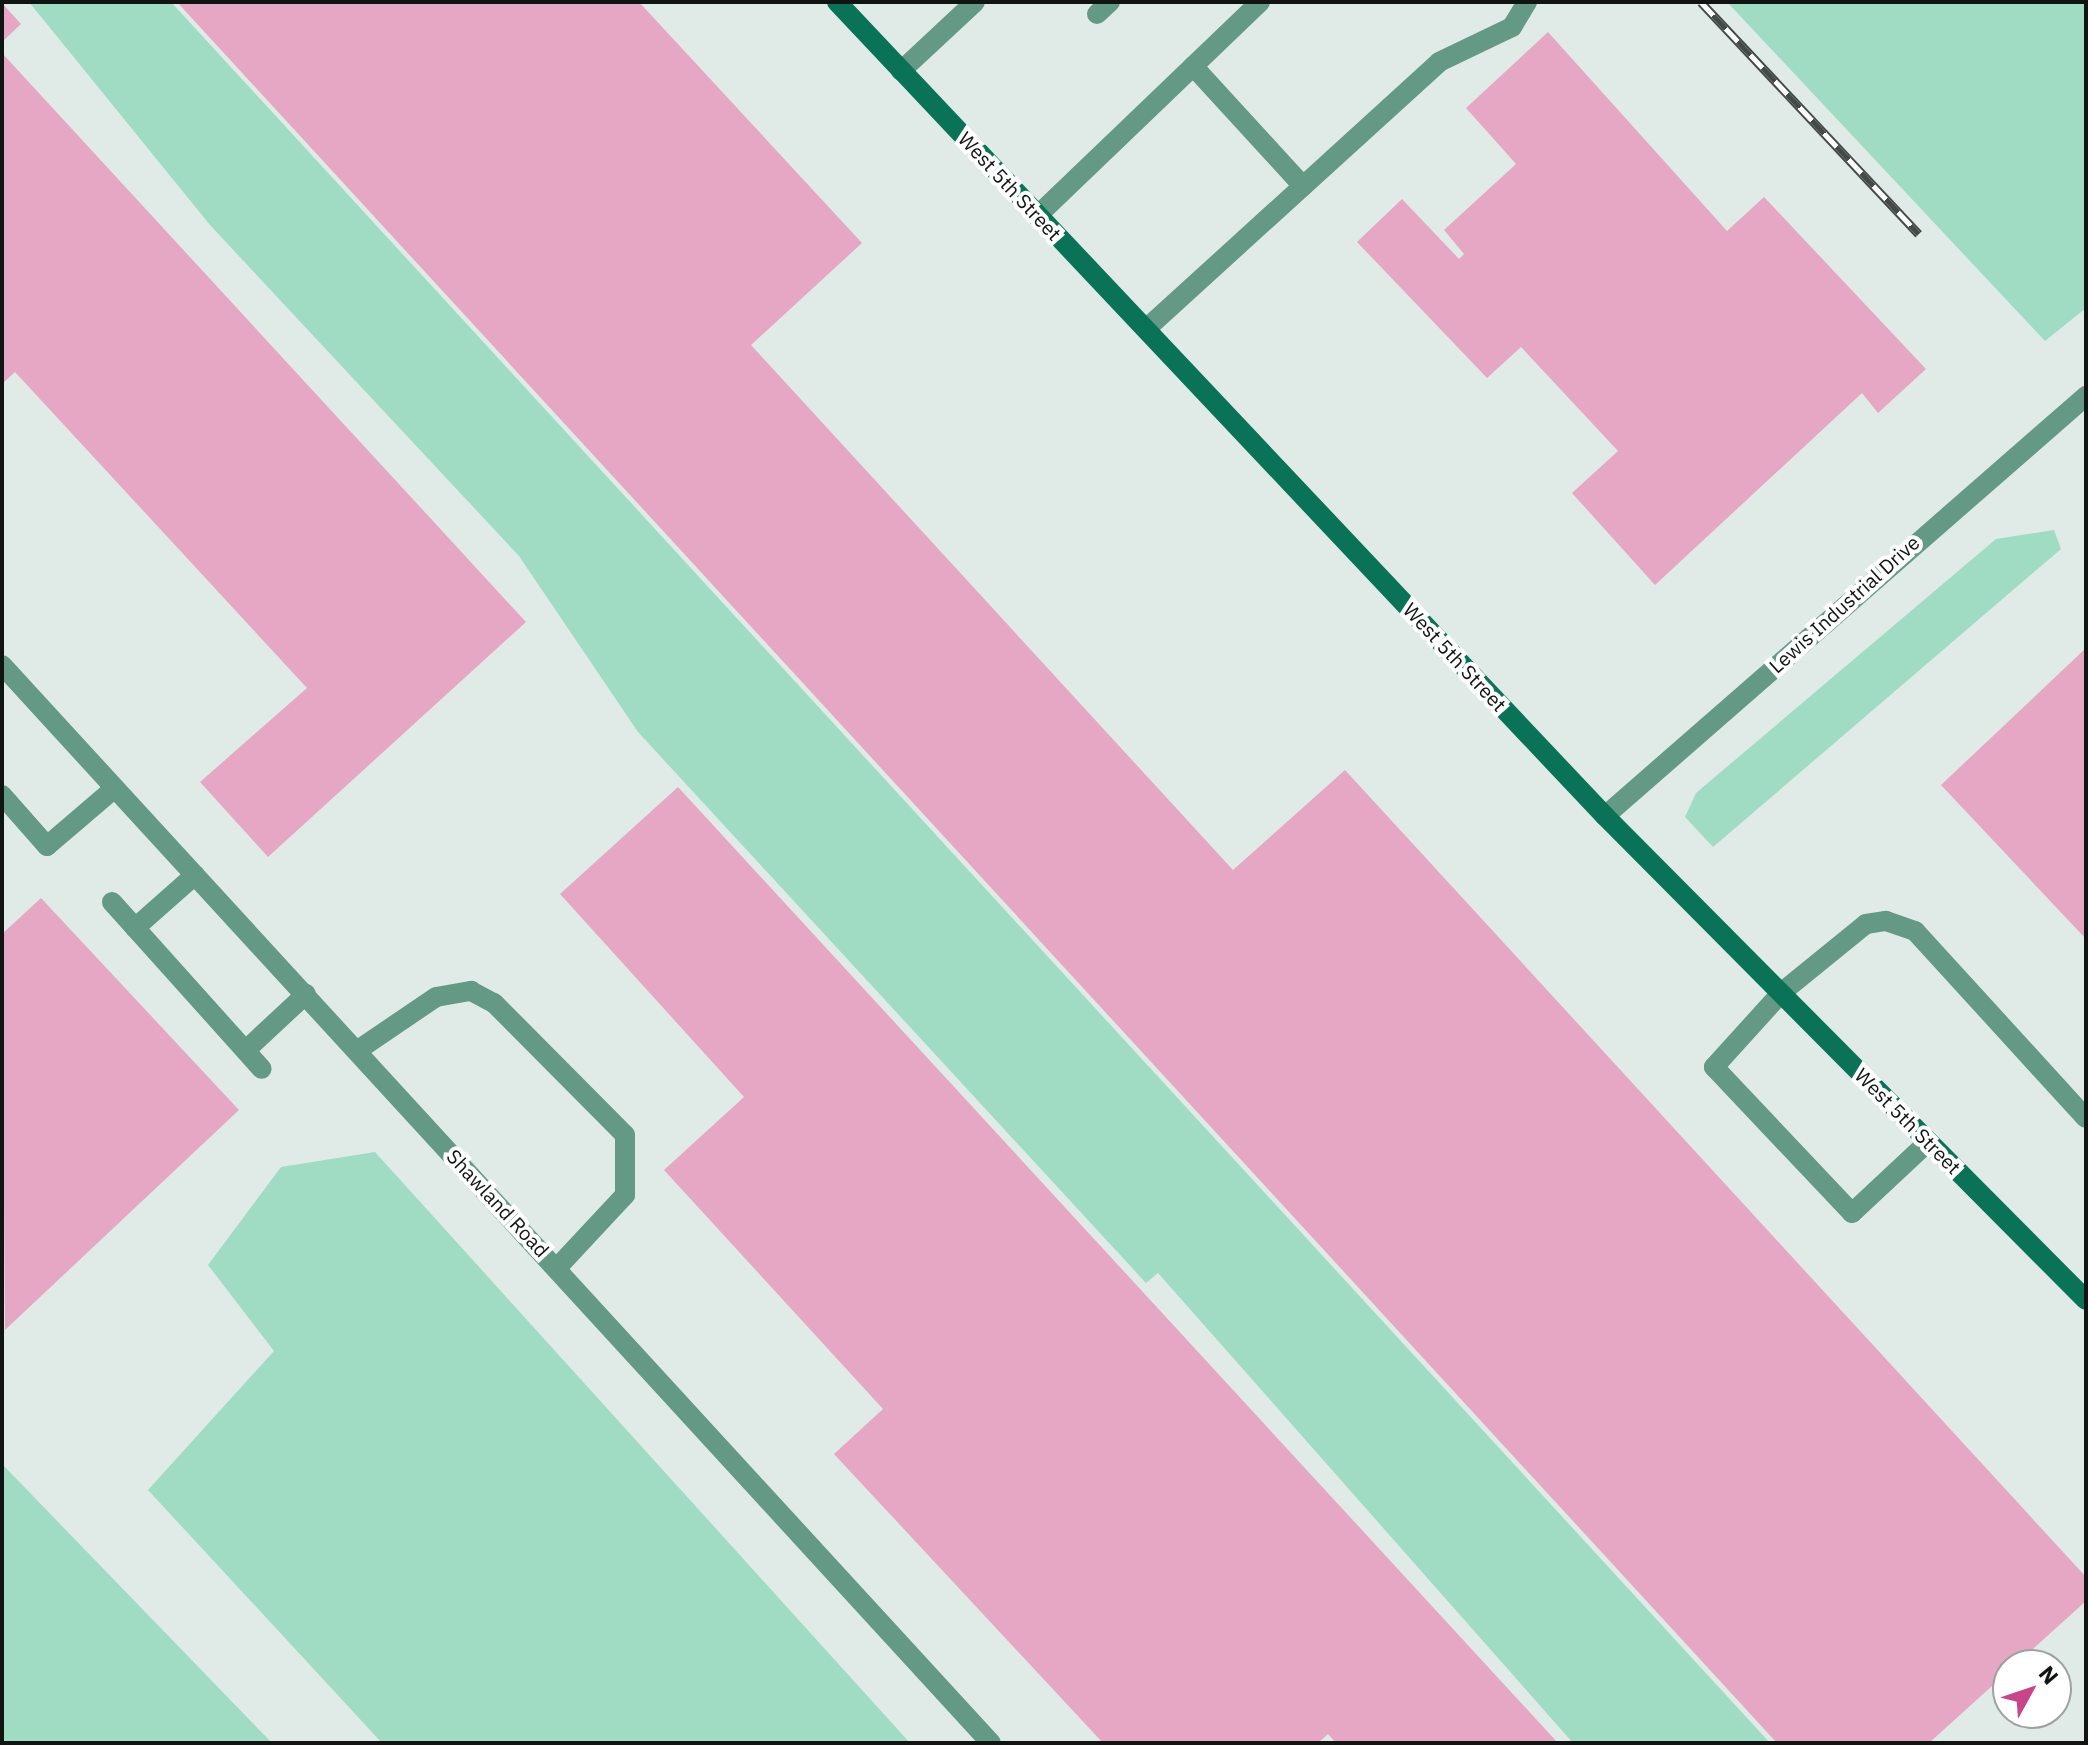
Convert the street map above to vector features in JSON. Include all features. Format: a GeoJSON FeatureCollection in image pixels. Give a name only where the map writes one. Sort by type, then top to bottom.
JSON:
{"type":"FeatureCollection","features":[{"type":"Feature","properties":{"kind":"street","name":"West 5th Street"},"geometry":{"type":"LineString","coordinates":[[837,2],[1605,816],[2086,1300]]}},
{"type":"Feature","properties":{"kind":"street"},"geometry":{"type":"LineString","coordinates":[[901,71],[975,2]]}},
{"type":"Feature","properties":{"kind":"street"},"geometry":{"type":"LineString","coordinates":[[1037,216],[1260,2]]}},
{"type":"Feature","properties":{"kind":"street"},"geometry":{"type":"LineString","coordinates":[[1146,329],[1439,62],[1512,27],[1527,2]]}},
{"type":"Feature","properties":{"kind":"street"},"geometry":{"type":"LineString","coordinates":[[1193,66],[1303,186]]}},
{"type":"Feature","properties":{"kind":"street","name":"Lewis Industrial Drive"},"geometry":{"type":"LineString","coordinates":[[1605,816],[2086,396]]}},
{"type":"Feature","properties":{"kind":"street","name":"Shawland Road"},"geometry":{"type":"LineString","coordinates":[[2,665],[991,1743]]}},
{"type":"Feature","properties":{"kind":"street"},"geometry":{"type":"LineString","coordinates":[[2,795],[47,846],[115,788]]}},
{"type":"Feature","properties":{"kind":"street"},"geometry":{"type":"LineString","coordinates":[[135,928],[195,875]]}},
{"type":"Feature","properties":{"kind":"street"},"geometry":{"type":"LineString","coordinates":[[112,902],[262,1069]]}},
{"type":"Feature","properties":{"kind":"street"},"geometry":{"type":"LineString","coordinates":[[1928,1142],[1852,1213],[1714,1067],[1781,993],[1866,924],[1905,924],[2086,1118]]}},
{"type":"Feature","properties":{"kind":"street"},"geometry":{"type":"LineString","coordinates":[[358,1050],[436,997],[471,991],[494,1003],[625,1135],[625,1195],[557,1268]]}},
{"type":"Feature","properties":{"kind":"street"},"geometry":{"type":"LineString","coordinates":[[246,1050],[306,994]]}},
{"type":"Feature","properties":{"kind":"green space"},"geometry":{"type":"Polygon","coordinates":[[[29,2],[171,2],[1770,1743],[1573,1743],[1158,1273],[1146,1283],[638,732],[519,556],[210,225],[29,2]]]}},
{"type":"Feature","properties":{"kind":"green space"},"geometry":{"type":"Polygon","coordinates":[[[1727,2],[2086,2],[2086,308],[2045,341],[1727,2]]]}},
{"type":"Feature","properties":{"kind":"green space"},"geometry":{"type":"Polygon","coordinates":[[[2054,530],[2061,549],[1713,847],[1685,817],[1696,793],[1996,539],[2054,530]]]}},
{"type":"Feature","properties":{"kind":"green space"},"geometry":{"type":"Polygon","coordinates":[[[375,1152],[910,1743],[382,1743],[148,1490],[274,1351],[208,1265],[281,1167],[375,1152]]]}},
{"type":"Feature","properties":{"kind":"green space"},"geometry":{"type":"Polygon","coordinates":[[[2,1464],[272,1743],[2,1743],[2,1464]]]}},
{"type":"Feature","properties":{"kind":"building"},"geometry":{"type":"Polygon","coordinates":[[[177,2],[639,2],[862,243],[751,345],[1233,870],[1345,770],[2086,1577],[2086,1601],[2033,1649],[1992,1649],[1992,1686],[1929,1743],[1777,1743],[177,2]]]}},
{"type":"Feature","properties":{"kind":"building"},"geometry":{"type":"Polygon","coordinates":[[[2,3],[21,24],[2,42],[2,3]]]}},
{"type":"Feature","properties":{"kind":"building"},"geometry":{"type":"Polygon","coordinates":[[[1548,32],[1727,231],[1764,197],[1926,369],[1878,413],[1862,393],[1655,585],[1572,493],[1618,451],[1521,347],[1487,378],[1357,242],[1402,199],[1459,259],[1464,254],[1444,230],[1516,164],[1466,108],[1548,32]]]}},
{"type":"Feature","properties":{"kind":"building"},"geometry":{"type":"Polygon","coordinates":[[[2,53],[526,622],[268,857],[200,782],[307,688],[15,372],[2,384],[2,53]]]}},
{"type":"Feature","properties":{"kind":"building"},"geometry":{"type":"Polygon","coordinates":[[[2086,648],[2086,939],[1941,785],[2086,648]]]}},
{"type":"Feature","properties":{"kind":"building"},"geometry":{"type":"Polygon","coordinates":[[[678,787],[1558,1743],[1336,1743],[1328,1734],[1318,1743],[1103,1743],[834,1454],[883,1409],[664,1170],[744,1097],[560,894],[678,787]]]}},
{"type":"Feature","properties":{"kind":"building"},"geometry":{"type":"Polygon","coordinates":[[[41,898],[239,1110],[5,1330],[2,934],[41,898]]]}},
{"type":"Feature","properties":{"kind":"railway"},"geometry":{"type":"LineString","coordinates":[[1701,2],[1919,234]]}}]}
